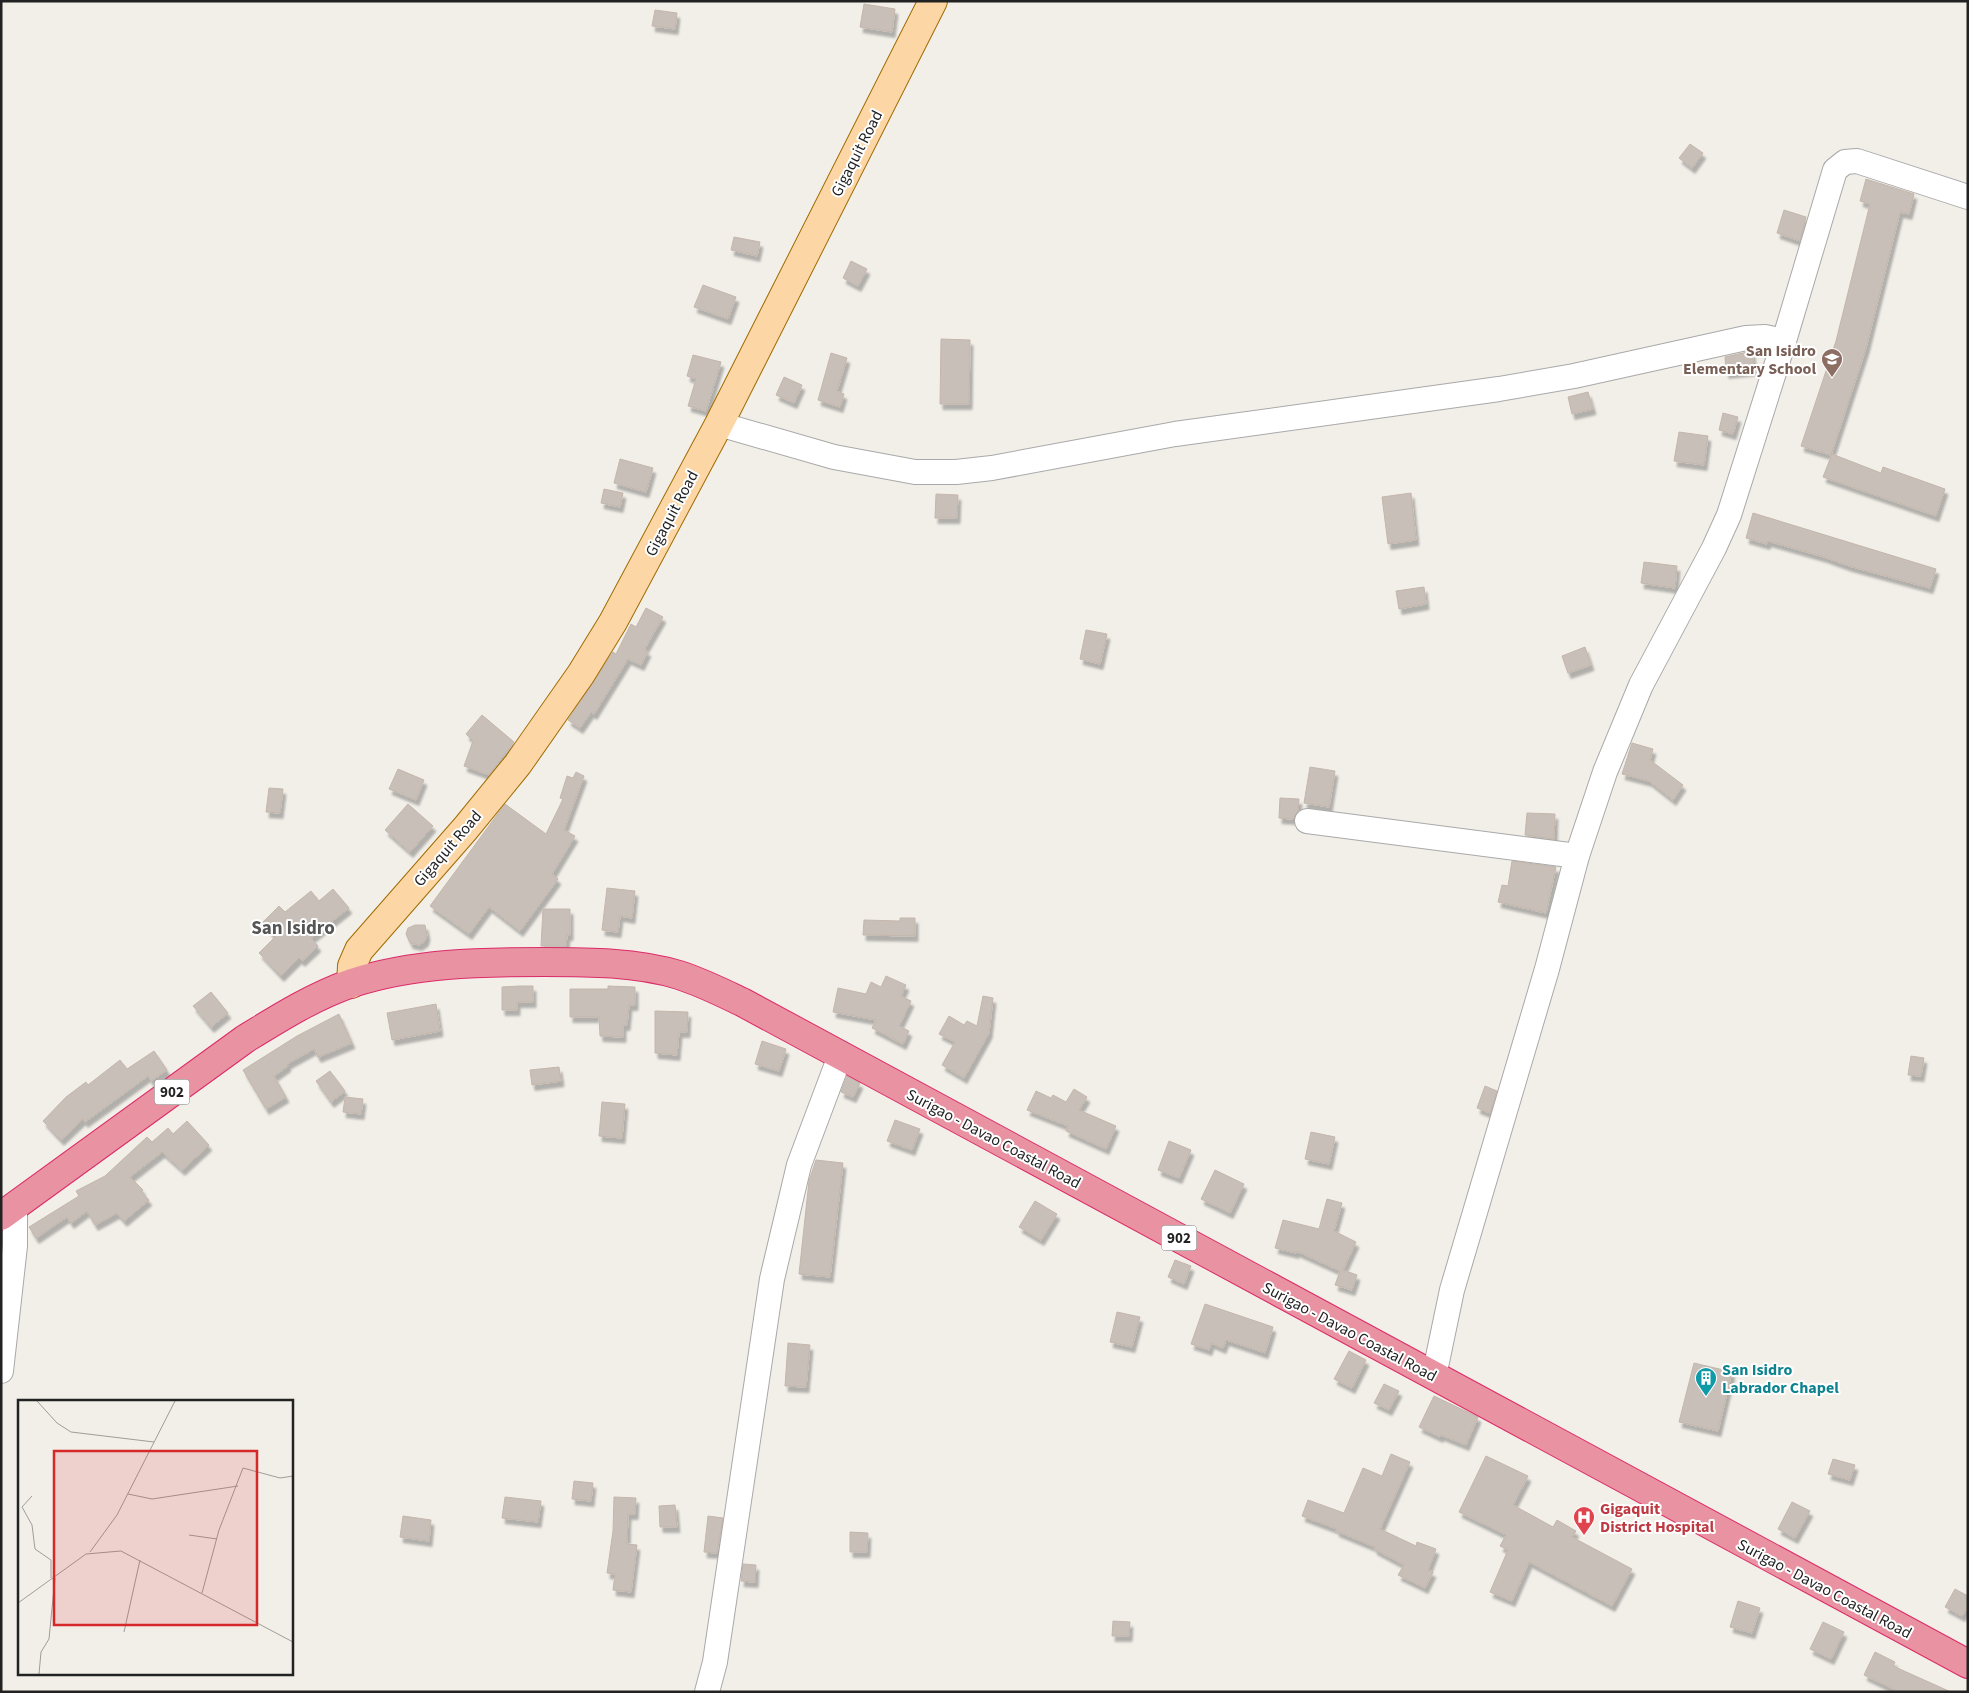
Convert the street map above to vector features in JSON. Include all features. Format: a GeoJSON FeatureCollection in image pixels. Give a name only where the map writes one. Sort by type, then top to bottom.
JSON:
{"type":"FeatureCollection","features":[{"type":"Feature","properties":{"kind":"highway","name":"Surigao - Davao Coastal Road"},"geometry":{"type":"LineString","coordinates":[[8,1210],[245,1039],[281,1016],[351,984],[403,970],[486,963],[587,963],[649,968],[678,975],[711,987],[1968,1664]]}},
{"type":"Feature","properties":{"kind":"main road","name":"Gigaquit Road"},"geometry":{"type":"LineString","coordinates":[[351,984],[352,966],[359,950],[490,799],[581,674],[614,622],[719,424],[933,1]]}},
{"type":"Feature","properties":{"kind":"street"},"geometry":{"type":"LineString","coordinates":[[1434,1376],[1452,1290],[1547,969],[1577,856],[1605,772],[1641,685],[1714,548],[1729,515],[1835,170],[1840,164],[1857,161],[1968,197]]}},
{"type":"Feature","properties":{"kind":"street"},"geometry":{"type":"LineString","coordinates":[[719,424],[834,457],[915,472],[956,472],[992,468],[1175,434],[1508,388],[1746,338],[1765,337],[1784,341]]}},
{"type":"Feature","properties":{"kind":"street"},"geometry":{"type":"LineString","coordinates":[[1307,822],[1577,856]]}},
{"type":"Feature","properties":{"kind":"street"},"geometry":{"type":"LineString","coordinates":[[707,1692],[715,1662],[764,1326],[781,1235],[804,1148],[840,1056]]}},
{"type":"Feature","properties":{"kind":"street"},"geometry":{"type":"LineString","coordinates":[[1,1371],[16,1246],[8,1210]]}},
{"type":"Feature","properties":{"kind":"building"},"geometry":{"type":"Polygon","coordinates":[[[864,4],[895,9],[892,32],[860,27],[864,4]]]}},
{"type":"Feature","properties":{"kind":"building"},"geometry":{"type":"Polygon","coordinates":[[[655,10],[677,13],[675,29],[652,26],[655,10]]]}},
{"type":"Feature","properties":{"kind":"building"},"geometry":{"type":"Polygon","coordinates":[[[1690,144],[1703,153],[1692,168],[1679,158],[1690,144]]]}},
{"type":"Feature","properties":{"kind":"building"},"geometry":{"type":"Polygon","coordinates":[[[1866,179],[1914,194],[1909,214],[1900,212],[1866,348],[1831,455],[1801,446],[1836,341],[1870,204],[1860,201],[1866,179]]]}},
{"type":"Feature","properties":{"kind":"building"},"geometry":{"type":"Polygon","coordinates":[[[1784,210],[1806,217],[1800,241],[1777,233],[1784,210]]]}},
{"type":"Feature","properties":{"kind":"building"},"geometry":{"type":"Polygon","coordinates":[[[734,237],[760,242],[757,256],[731,250],[734,237]]]}},
{"type":"Feature","properties":{"kind":"building"},"geometry":{"type":"Polygon","coordinates":[[[851,261],[867,269],[858,286],[843,278],[851,261]]]}},
{"type":"Feature","properties":{"kind":"building"},"geometry":{"type":"Polygon","coordinates":[[[703,285],[736,297],[728,319],[694,307],[703,285]]]}},
{"type":"Feature","properties":{"kind":"building"},"geometry":{"type":"Polygon","coordinates":[[[941,339],[970,340],[969,404],[940,404],[941,339]]]}},
{"type":"Feature","properties":{"kind":"building"},"geometry":{"type":"Polygon","coordinates":[[[1752,351],[1754,370],[1726,373],[1725,357],[1752,351]]]}},
{"type":"Feature","properties":{"kind":"building"},"geometry":{"type":"Polygon","coordinates":[[[831,353],[847,358],[837,391],[844,394],[840,407],[818,400],[831,353]]]}},
{"type":"Feature","properties":{"kind":"building"},"geometry":{"type":"Polygon","coordinates":[[[693,355],[721,362],[706,411],[688,406],[696,379],[687,376],[693,355]]]}},
{"type":"Feature","properties":{"kind":"building"},"geometry":{"type":"Polygon","coordinates":[[[784,377],[802,385],[794,403],[776,395],[784,377]]]}},
{"type":"Feature","properties":{"kind":"building"},"geometry":{"type":"Polygon","coordinates":[[[1588,392],[1593,409],[1572,414],[1568,397],[1588,392]]]}},
{"type":"Feature","properties":{"kind":"building"},"geometry":{"type":"Polygon","coordinates":[[[1723,413],[1738,417],[1733,434],[1719,430],[1723,413]]]}},
{"type":"Feature","properties":{"kind":"building"},"geometry":{"type":"Polygon","coordinates":[[[1679,432],[1708,436],[1704,465],[1674,461],[1679,432]]]}},
{"type":"Feature","properties":{"kind":"building"},"geometry":{"type":"Polygon","coordinates":[[[1832,454],[1881,473],[1883,467],[1945,489],[1936,516],[1823,477],[1832,454]]]}},
{"type":"Feature","properties":{"kind":"building"},"geometry":{"type":"Polygon","coordinates":[[[620,459],[653,468],[646,492],[614,483],[620,459]]]}},
{"type":"Feature","properties":{"kind":"building"},"geometry":{"type":"Polygon","coordinates":[[[604,489],[623,493],[620,507],[601,503],[604,489]]]}},
{"type":"Feature","properties":{"kind":"building"},"geometry":{"type":"Polygon","coordinates":[[[1411,493],[1416,540],[1388,544],[1382,497],[1411,493]]]}},
{"type":"Feature","properties":{"kind":"building"},"geometry":{"type":"Polygon","coordinates":[[[936,494],[958,495],[957,518],[935,518],[936,494]]]}},
{"type":"Feature","properties":{"kind":"building"},"geometry":{"type":"Polygon","coordinates":[[[1753,513],[1936,569],[1930,588],[1768,541],[1767,544],[1746,538],[1753,513]]]}},
{"type":"Feature","properties":{"kind":"building"},"geometry":{"type":"Polygon","coordinates":[[[1644,562],[1677,566],[1675,588],[1641,583],[1644,562]]]}},
{"type":"Feature","properties":{"kind":"building"},"geometry":{"type":"Polygon","coordinates":[[[1424,587],[1426,604],[1399,609],[1396,591],[1424,587]]]}},
{"type":"Feature","properties":{"kind":"building"},"geometry":{"type":"Polygon","coordinates":[[[646,608],[663,617],[644,650],[648,651],[641,665],[628,659],[594,714],[591,712],[580,728],[568,720],[613,652],[616,654],[631,624],[636,627],[646,608]]]}},
{"type":"Feature","properties":{"kind":"building"},"geometry":{"type":"Polygon","coordinates":[[[1086,630],[1107,634],[1100,664],[1080,659],[1086,630]]]}},
{"type":"Feature","properties":{"kind":"building"},"geometry":{"type":"Polygon","coordinates":[[[1585,647],[1591,665],[1568,673],[1562,656],[1585,647]]]}},
{"type":"Feature","properties":{"kind":"building"},"geometry":{"type":"Polygon","coordinates":[[[482,715],[514,742],[489,775],[464,766],[473,741],[466,734],[482,715]]]}},
{"type":"Feature","properties":{"kind":"building"},"geometry":{"type":"Polygon","coordinates":[[[1632,743],[1653,749],[1650,760],[1683,785],[1673,800],[1649,781],[1622,774],[1632,743]]]}},
{"type":"Feature","properties":{"kind":"building"},"geometry":{"type":"Polygon","coordinates":[[[1310,767],[1335,771],[1329,807],[1304,803],[1310,767]]]}},
{"type":"Feature","properties":{"kind":"building"},"geometry":{"type":"Polygon","coordinates":[[[398,769],[424,780],[416,800],[389,789],[398,769]]]}},
{"type":"Feature","properties":{"kind":"building"},"geometry":{"type":"Polygon","coordinates":[[[576,772],[584,776],[564,830],[575,836],[552,874],[558,879],[520,931],[489,907],[469,934],[430,906],[505,804],[546,834],[563,799],[560,798],[567,776],[573,778],[576,772]]]}},
{"type":"Feature","properties":{"kind":"building"},"geometry":{"type":"Polygon","coordinates":[[[269,788],[283,789],[280,813],[266,812],[269,788]]]}},
{"type":"Feature","properties":{"kind":"building"},"geometry":{"type":"Polygon","coordinates":[[[1280,798],[1299,799],[1298,811],[1293,819],[1279,818],[1280,798]]]}},
{"type":"Feature","properties":{"kind":"building"},"geometry":{"type":"Polygon","coordinates":[[[408,804],[433,826],[410,852],[385,830],[408,804]]]}},
{"type":"Feature","properties":{"kind":"building"},"geometry":{"type":"Polygon","coordinates":[[[1527,813],[1555,814],[1554,839],[1525,835],[1527,813]]]}},
{"type":"Feature","properties":{"kind":"building"},"geometry":{"type":"Polygon","coordinates":[[[1512,861],[1556,867],[1546,913],[1498,902],[1502,885],[1508,886],[1512,861]]]}},
{"type":"Feature","properties":{"kind":"building"},"geometry":{"type":"Polygon","coordinates":[[[607,888],[635,891],[632,918],[620,916],[618,932],[602,930],[607,888]]]}},
{"type":"Feature","properties":{"kind":"building"},"geometry":{"type":"Polygon","coordinates":[[[333,889],[349,908],[311,938],[318,946],[302,961],[299,958],[281,976],[259,953],[275,937],[262,923],[279,906],[285,912],[311,891],[319,901],[333,889]]]}},
{"type":"Feature","properties":{"kind":"building"},"geometry":{"type":"Polygon","coordinates":[[[543,909],[570,909],[570,935],[567,935],[566,946],[541,946],[543,909]]]}},
{"type":"Feature","properties":{"kind":"building"},"geometry":{"type":"Polygon","coordinates":[[[900,918],[915,918],[915,936],[863,935],[864,920],[900,921],[900,918]]]}},
{"type":"Feature","properties":{"kind":"building"},"geometry":{"type":"Polygon","coordinates":[[[415,925],[425,925],[427,935],[425,941],[419,945],[410,943],[406,934],[408,928],[415,925]]]}},
{"type":"Feature","properties":{"kind":"building"},"geometry":{"type":"Polygon","coordinates":[[[886,976],[906,985],[901,996],[911,1001],[899,1026],[909,1031],[903,1044],[872,1028],[876,1020],[833,1012],[838,988],[866,994],[871,982],[881,987],[886,976]]]}},
{"type":"Feature","properties":{"kind":"building"},"geometry":{"type":"Polygon","coordinates":[[[533,986],[533,1002],[517,1002],[517,1010],[502,1010],[502,987],[533,986]]]}},
{"type":"Feature","properties":{"kind":"building"},"geometry":{"type":"Polygon","coordinates":[[[608,986],[635,987],[635,1005],[629,1005],[627,1025],[623,1025],[623,1037],[600,1036],[599,1017],[570,1017],[570,989],[608,989],[608,986]]]}},
{"type":"Feature","properties":{"kind":"building"},"geometry":{"type":"Polygon","coordinates":[[[211,992],[228,1013],[211,1027],[193,1006],[211,992]]]}},
{"type":"Feature","properties":{"kind":"building"},"geometry":{"type":"Polygon","coordinates":[[[983,996],[993,998],[989,1033],[964,1078],[942,1065],[955,1042],[939,1034],[949,1016],[964,1025],[967,1021],[977,1026],[983,996]]]}},
{"type":"Feature","properties":{"kind":"building"},"geometry":{"type":"Polygon","coordinates":[[[436,1004],[440,1031],[392,1040],[387,1013],[436,1004]]]}},
{"type":"Feature","properties":{"kind":"building"},"geometry":{"type":"Polygon","coordinates":[[[655,1011],[688,1012],[687,1032],[679,1032],[677,1055],[655,1053],[655,1011]]]}},
{"type":"Feature","properties":{"kind":"building"},"geometry":{"type":"Polygon","coordinates":[[[339,1014],[352,1043],[318,1057],[314,1049],[287,1064],[288,1066],[274,1076],[286,1097],[266,1109],[243,1070],[297,1036],[339,1014]]]}},
{"type":"Feature","properties":{"kind":"building"},"geometry":{"type":"Polygon","coordinates":[[[762,1041],[786,1049],[779,1071],[755,1064],[762,1041]]]}},
{"type":"Feature","properties":{"kind":"building"},"geometry":{"type":"Polygon","coordinates":[[[154,1051],[167,1070],[151,1081],[148,1076],[85,1122],[83,1119],[61,1140],[43,1121],[66,1097],[86,1082],[88,1085],[120,1060],[127,1069],[154,1051]]]}},
{"type":"Feature","properties":{"kind":"building"},"geometry":{"type":"Polygon","coordinates":[[[1911,1056],[1924,1058],[1921,1076],[1908,1075],[1911,1056]]]}},
{"type":"Feature","properties":{"kind":"building"},"geometry":{"type":"Polygon","coordinates":[[[559,1067],[561,1081],[532,1085],[530,1070],[559,1067]]]}},
{"type":"Feature","properties":{"kind":"building"},"geometry":{"type":"Polygon","coordinates":[[[330,1071],[345,1091],[331,1102],[316,1081],[330,1071]]]}},
{"type":"Feature","properties":{"kind":"building"},"geometry":{"type":"Polygon","coordinates":[[[847,1076],[860,1083],[853,1097],[841,1092],[847,1076]]]}},
{"type":"Feature","properties":{"kind":"building"},"geometry":{"type":"Polygon","coordinates":[[[1485,1086],[1497,1091],[1490,1113],[1477,1108],[1485,1086]]]}},
{"type":"Feature","properties":{"kind":"building"},"geometry":{"type":"Polygon","coordinates":[[[1074,1089],[1087,1097],[1079,1110],[1116,1126],[1106,1149],[1066,1131],[1068,1126],[1027,1110],[1036,1091],[1051,1098],[1053,1095],[1066,1102],[1074,1089]]]}},
{"type":"Feature","properties":{"kind":"building"},"geometry":{"type":"Polygon","coordinates":[[[345,1097],[363,1099],[361,1114],[343,1112],[345,1097]]]}},
{"type":"Feature","properties":{"kind":"building"},"geometry":{"type":"Polygon","coordinates":[[[602,1102],[625,1104],[622,1138],[599,1136],[602,1102]]]}},
{"type":"Feature","properties":{"kind":"building"},"geometry":{"type":"Polygon","coordinates":[[[895,1120],[920,1129],[912,1150],[887,1141],[895,1120]]]}},
{"type":"Feature","properties":{"kind":"building"},"geometry":{"type":"Polygon","coordinates":[[[187,1121],[209,1145],[182,1170],[162,1152],[130,1177],[143,1190],[141,1191],[149,1200],[124,1221],[117,1213],[95,1225],[87,1211],[71,1223],[67,1217],[36,1238],[29,1227],[79,1196],[76,1191],[105,1176],[147,1137],[152,1142],[168,1128],[173,1134],[187,1121]]]}},
{"type":"Feature","properties":{"kind":"building"},"geometry":{"type":"Polygon","coordinates":[[[1311,1132],[1335,1137],[1329,1164],[1305,1159],[1311,1132]]]}},
{"type":"Feature","properties":{"kind":"building"},"geometry":{"type":"Polygon","coordinates":[[[1169,1141],[1191,1150],[1179,1178],[1158,1170],[1169,1141]]]}},
{"type":"Feature","properties":{"kind":"building"},"geometry":{"type":"Polygon","coordinates":[[[816,1160],[843,1163],[830,1277],[799,1274],[809,1181],[816,1160]]]}},
{"type":"Feature","properties":{"kind":"building"},"geometry":{"type":"Polygon","coordinates":[[[1215,1170],[1244,1184],[1230,1213],[1201,1199],[1215,1170]]]}},
{"type":"Feature","properties":{"kind":"building"},"geometry":{"type":"Polygon","coordinates":[[[1327,1199],[1342,1203],[1334,1231],[1356,1242],[1343,1270],[1357,1275],[1352,1290],[1335,1285],[1340,1271],[1296,1251],[1296,1253],[1275,1248],[1283,1220],[1319,1229],[1327,1199]]]}},
{"type":"Feature","properties":{"kind":"building"},"geometry":{"type":"Polygon","coordinates":[[[1035,1201],[1057,1214],[1041,1240],[1019,1227],[1035,1201]]]}},
{"type":"Feature","properties":{"kind":"building"},"geometry":{"type":"Polygon","coordinates":[[[1175,1260],[1191,1266],[1184,1284],[1168,1277],[1175,1260]]]}},
{"type":"Feature","properties":{"kind":"building"},"geometry":{"type":"Polygon","coordinates":[[[1205,1304],[1273,1327],[1265,1353],[1226,1340],[1223,1348],[1211,1343],[1209,1350],[1191,1344],[1205,1304]]]}},
{"type":"Feature","properties":{"kind":"building"},"geometry":{"type":"Polygon","coordinates":[[[1117,1312],[1140,1317],[1132,1347],[1110,1342],[1117,1312]]]}},
{"type":"Feature","properties":{"kind":"building"},"geometry":{"type":"Polygon","coordinates":[[[788,1343],[810,1345],[806,1387],[785,1386],[788,1343]]]}},
{"type":"Feature","properties":{"kind":"building"},"geometry":{"type":"Polygon","coordinates":[[[1349,1351],[1366,1360],[1352,1388],[1334,1379],[1349,1351]]]}},
{"type":"Feature","properties":{"kind":"building","name":"San Isidro Labrador Chapel"},"geometry":{"type":"Polygon","coordinates":[[[1694,1363],[1732,1372],[1718,1431],[1679,1422],[1694,1363]]]}},
{"type":"Feature","properties":{"kind":"building"},"geometry":{"type":"Polygon","coordinates":[[[1384,1384],[1399,1391],[1389,1410],[1374,1403],[1384,1384]]]}},
{"type":"Feature","properties":{"kind":"building"},"geometry":{"type":"Polygon","coordinates":[[[1434,1396],[1478,1417],[1466,1445],[1441,1435],[1440,1437],[1419,1427],[1434,1396]]]}},
{"type":"Feature","properties":{"kind":"building"},"geometry":{"type":"Polygon","coordinates":[[[1391,1454],[1410,1462],[1380,1529],[1416,1546],[1417,1542],[1436,1549],[1428,1570],[1433,1572],[1425,1588],[1398,1575],[1404,1565],[1374,1549],[1375,1547],[1336,1531],[1337,1529],[1302,1516],[1308,1500],[1344,1513],[1363,1468],[1382,1476],[1391,1454]]]}},
{"type":"Feature","properties":{"kind":"building"},"geometry":{"type":"Polygon","coordinates":[[[1486,1456],[1528,1476],[1513,1505],[1553,1527],[1557,1520],[1576,1531],[1572,1537],[1632,1569],[1612,1606],[1529,1562],[1512,1601],[1490,1592],[1508,1550],[1500,1546],[1506,1535],[1459,1512],[1486,1456]]]}},
{"type":"Feature","properties":{"kind":"building"},"geometry":{"type":"Polygon","coordinates":[[[1833,1459],[1855,1465],[1850,1480],[1828,1474],[1833,1459]]]}},
{"type":"Feature","properties":{"kind":"building"},"geometry":{"type":"Polygon","coordinates":[[[574,1481],[593,1483],[591,1501],[572,1499],[574,1481]]]}},
{"type":"Feature","properties":{"kind":"building"},"geometry":{"type":"Polygon","coordinates":[[[505,1497],[541,1501],[538,1522],[502,1518],[505,1497]]]}},
{"type":"Feature","properties":{"kind":"building"},"geometry":{"type":"Polygon","coordinates":[[[614,1497],[636,1498],[635,1514],[628,1514],[627,1544],[637,1545],[631,1592],[613,1590],[615,1574],[607,1573],[613,1531],[614,1497]]]}},
{"type":"Feature","properties":{"kind":"building"},"geometry":{"type":"Polygon","coordinates":[[[1792,1502],[1810,1511],[1795,1538],[1778,1529],[1792,1502]]]}},
{"type":"Feature","properties":{"kind":"building"},"geometry":{"type":"Polygon","coordinates":[[[675,1505],[677,1527],[660,1527],[659,1506],[675,1505]]]}},
{"type":"Feature","properties":{"kind":"building"},"geometry":{"type":"Polygon","coordinates":[[[403,1516],[431,1520],[429,1541],[400,1537],[403,1516]]]}},
{"type":"Feature","properties":{"kind":"building"},"geometry":{"type":"Polygon","coordinates":[[[708,1516],[723,1518],[717,1553],[704,1552],[708,1516]]]}},
{"type":"Feature","properties":{"kind":"building"},"geometry":{"type":"Polygon","coordinates":[[[850,1532],[868,1533],[867,1552],[850,1552],[850,1532]]]}},
{"type":"Feature","properties":{"kind":"building"},"geometry":{"type":"Polygon","coordinates":[[[743,1564],[756,1565],[755,1582],[741,1581],[743,1564]]]}},
{"type":"Feature","properties":{"kind":"building"},"geometry":{"type":"Polygon","coordinates":[[[1955,1589],[1968,1596],[1968,1607],[1962,1616],[1945,1607],[1955,1589]]]}},
{"type":"Feature","properties":{"kind":"building"},"geometry":{"type":"Polygon","coordinates":[[[1738,1601],[1760,1608],[1752,1633],[1730,1627],[1738,1601]]]}},
{"type":"Feature","properties":{"kind":"building"},"geometry":{"type":"Polygon","coordinates":[[[1113,1621],[1130,1622],[1129,1636],[1112,1636],[1113,1621]]]}},
{"type":"Feature","properties":{"kind":"building"},"geometry":{"type":"Polygon","coordinates":[[[1823,1622],[1844,1632],[1831,1659],[1810,1649],[1823,1622]]]}},
{"type":"Feature","properties":{"kind":"building"},"geometry":{"type":"Polygon","coordinates":[[[1875,1652],[1895,1662],[1893,1666],[1951,1692],[1899,1692],[1864,1675],[1875,1652]]]}},
{"type":"Feature","properties":{"kind":"place","name":"San Isidro Elementary School"},"geometry":{"type":"Point","coordinates":[1832,378]}},
{"type":"Feature","properties":{"kind":"place","name":"San Isidro Labrador Chapel"},"geometry":{"type":"Point","coordinates":[1706,1397]}},
{"type":"Feature","properties":{"kind":"place","name":"Gigaquit District Hospital"},"geometry":{"type":"Point","coordinates":[1584,1536]}},
{"type":"Feature","properties":{"kind":"district","name":"San Isidro"},"geometry":{"type":"Point","coordinates":[293,927]}}]}
